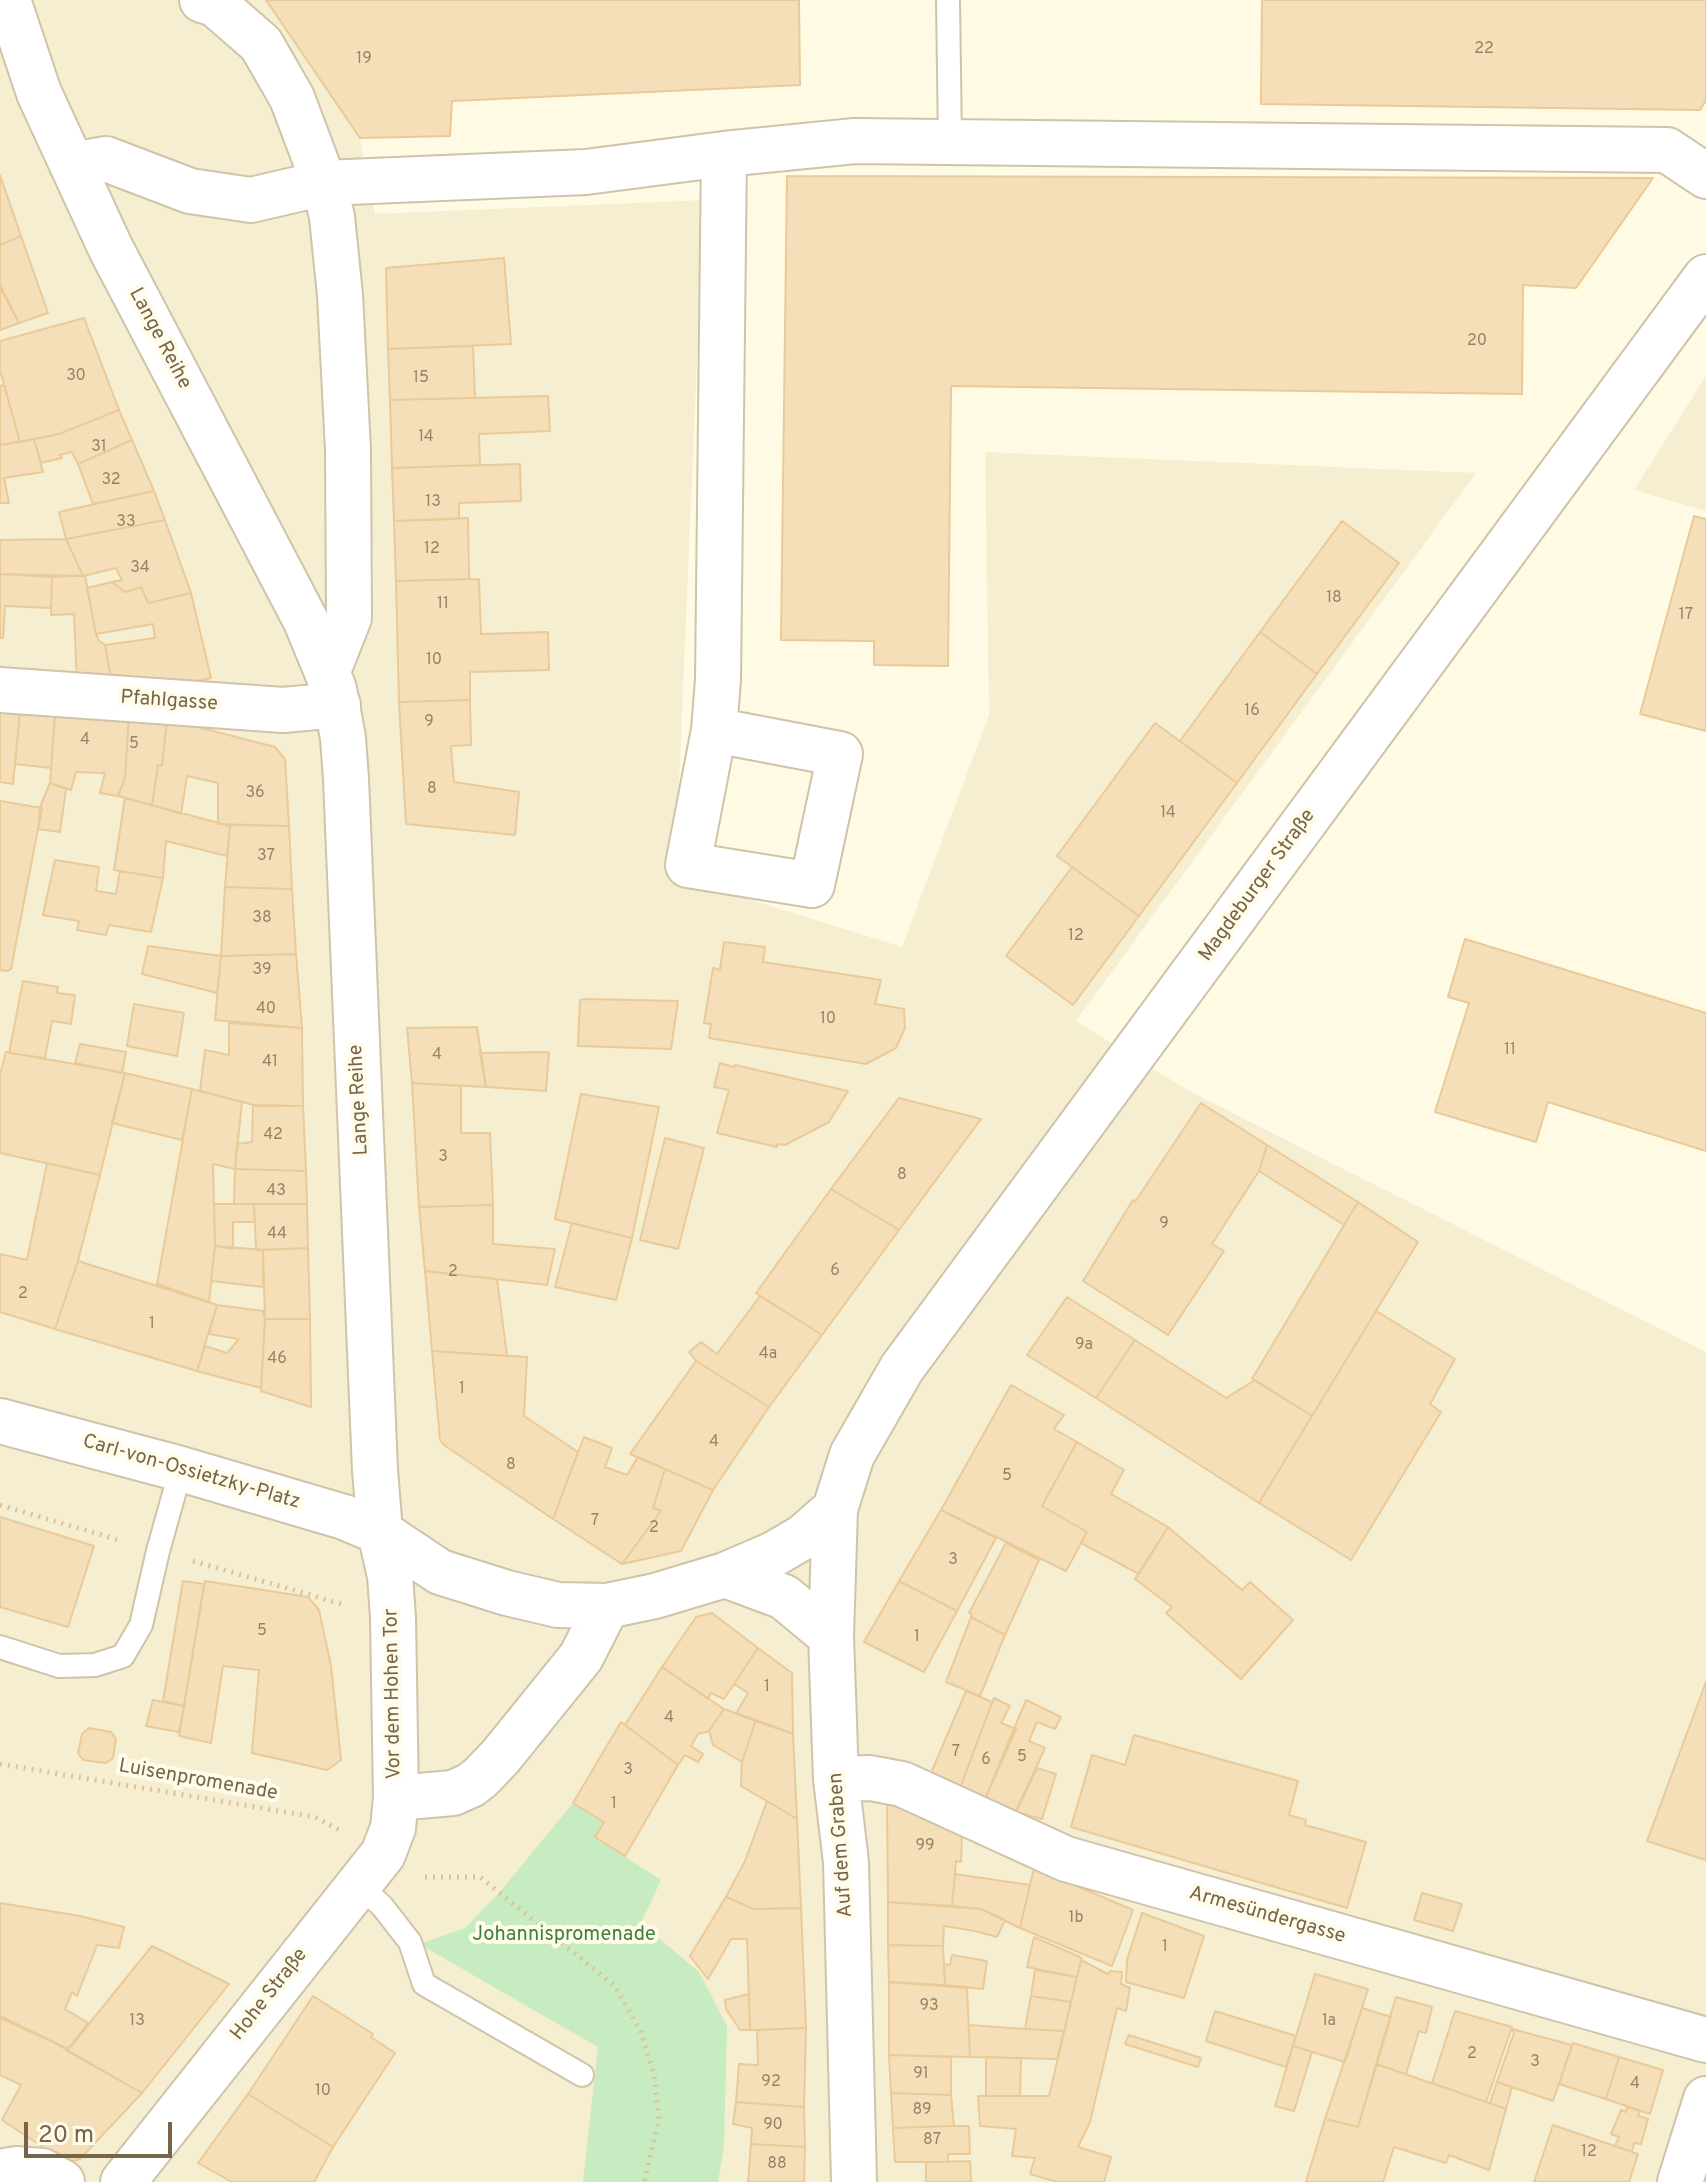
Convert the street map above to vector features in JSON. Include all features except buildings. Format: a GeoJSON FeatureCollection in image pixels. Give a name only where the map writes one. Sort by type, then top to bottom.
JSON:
{"type":"FeatureCollection","features":[{"type":"Feature","properties":{"kind":"street","name":"Lange Reihe"},"geometry":{"type":"LineString","coordinates":[[8,0],[39,93],[111,249],[306,621],[333,688],[346,779],[380,1532]]}},
{"type":"Feature","properties":{"kind":"street","name":"Lange Reihe"},"geometry":{"type":"LineString","coordinates":[[202,0],[215,4],[261,44],[292,98],[324,183],[332,217],[340,295],[348,465],[349,618],[333,688]]}},
{"type":"Feature","properties":{"kind":"street"},"geometry":{"type":"LineString","coordinates":[[72,165],[106,159],[190,191],[251,200],[324,183],[586,172],[855,141],[1667,150],[1706,176]]}},
{"type":"Feature","properties":{"kind":"street"},"geometry":{"type":"LineString","coordinates":[[714,730],[718,680],[724,154]]}},
{"type":"Feature","properties":{"kind":"street","name":"Magdeburger Straße"},"geometry":{"type":"LineString","coordinates":[[835,1509],[852,1455],[902,1368],[1706,277]]}},
{"type":"Feature","properties":{"kind":"street","name":"Pfahlgasse"},"geometry":{"type":"LineString","coordinates":[[0,690],[283,710],[333,688]]}},
{"type":"Feature","properties":{"kind":"street","name":"Carl-von-Ossietzky-Platz"},"geometry":{"type":"LineString","coordinates":[[0,1421],[181,1469],[344,1517],[380,1532]]}},
{"type":"Feature","properties":{"kind":"street"},"geometry":{"type":"LineString","coordinates":[[380,1532],[440,1572],[558,1605],[607,1606],[725,1575],[774,1554],[803,1537],[835,1509]]}},
{"type":"Feature","properties":{"kind":"street","name":"Auf dem Graben"},"geometry":{"type":"LineString","coordinates":[[835,1509],[831,1636],[836,1779],[846,1862],[854,2182]]}},
{"type":"Feature","properties":{"kind":"street","name":"Vor dem Hohen Tor"},"geometry":{"type":"LineString","coordinates":[[380,1532],[390,1576],[393,1617],[396,1798],[453,1793],[481,1777],[581,1657],[607,1606]]}},
{"type":"Feature","properties":{"kind":"street"},"geometry":{"type":"LineString","coordinates":[[725,1575],[784,1597],[831,1636]]}},
{"type":"Feature","properties":{"kind":"street","name":"Armesündergasse"},"geometry":{"type":"LineString","coordinates":[[836,1779],[870,1778],[902,1784],[1066,1859],[1706,2040]]}},
{"type":"Feature","properties":{"kind":"street","name":"Hohe Straße"},"geometry":{"type":"LineString","coordinates":[[123,2182],[371,1870],[393,1828],[396,1798]]}},
{"type":"Feature","properties":{"kind":"street"},"geometry":{"type":"LineString","coordinates":[[1680,2182],[1706,2099]]}},
{"type":"Feature","properties":{"kind":"street"},"geometry":{"type":"LineString","coordinates":[[0,2172],[32,2169],[62,2182]]}},
{"type":"Feature","properties":{"kind":"lane"},"geometry":{"type":"LineString","coordinates":[[948,0],[950,142]]}},
{"type":"Feature","properties":{"kind":"lane"},"geometry":{"type":"LineString","coordinates":[[0,1647],[59,1666],[95,1665],[123,1656],[141,1625],[181,1469]]}},
{"type":"Feature","properties":{"kind":"lane"},"geometry":{"type":"LineString","coordinates":[[371,1870],[382,1906],[410,1942],[424,1984],[582,2075]]}},
{"type":"Feature","properties":{"kind":"path","name":"Luisenpromenade"},"geometry":{"type":"LineString","coordinates":[[0,1764],[315,1817],[371,1870]]}},
{"type":"Feature","properties":{"kind":"path"},"geometry":{"type":"LineString","coordinates":[[371,1870],[422,1877],[480,1877],[615,1986],[641,2032],[654,2075],[659,2120],[644,2182]]}},
{"type":"Feature","properties":{"kind":"shaded area"},"geometry":{"type":"Polygon","coordinates":[[[0,0],[266,0],[360,138],[375,214],[704,200],[675,876],[902,947],[989,715],[985,452],[1476,473],[1076,1021],[1189,1091],[1706,1352],[1706,2182],[0,2182],[0,0]]]}},
{"type":"Feature","properties":{"kind":"shaded area"},"geometry":{"type":"Polygon","coordinates":[[[1706,376],[1706,511],[1634,490],[1706,376]]]}},
{"type":"Feature","properties":{"kind":"green space","name":"Johannispromenade"},"geometry":{"type":"Polygon","coordinates":[[[573,1803],[604,1822],[595,1837],[661,1880],[641,1923],[699,1972],[727,2026],[724,2146],[718,2182],[583,2182],[598,2047],[419,1944],[465,1928],[499,1893],[573,1803]]]}}]}
